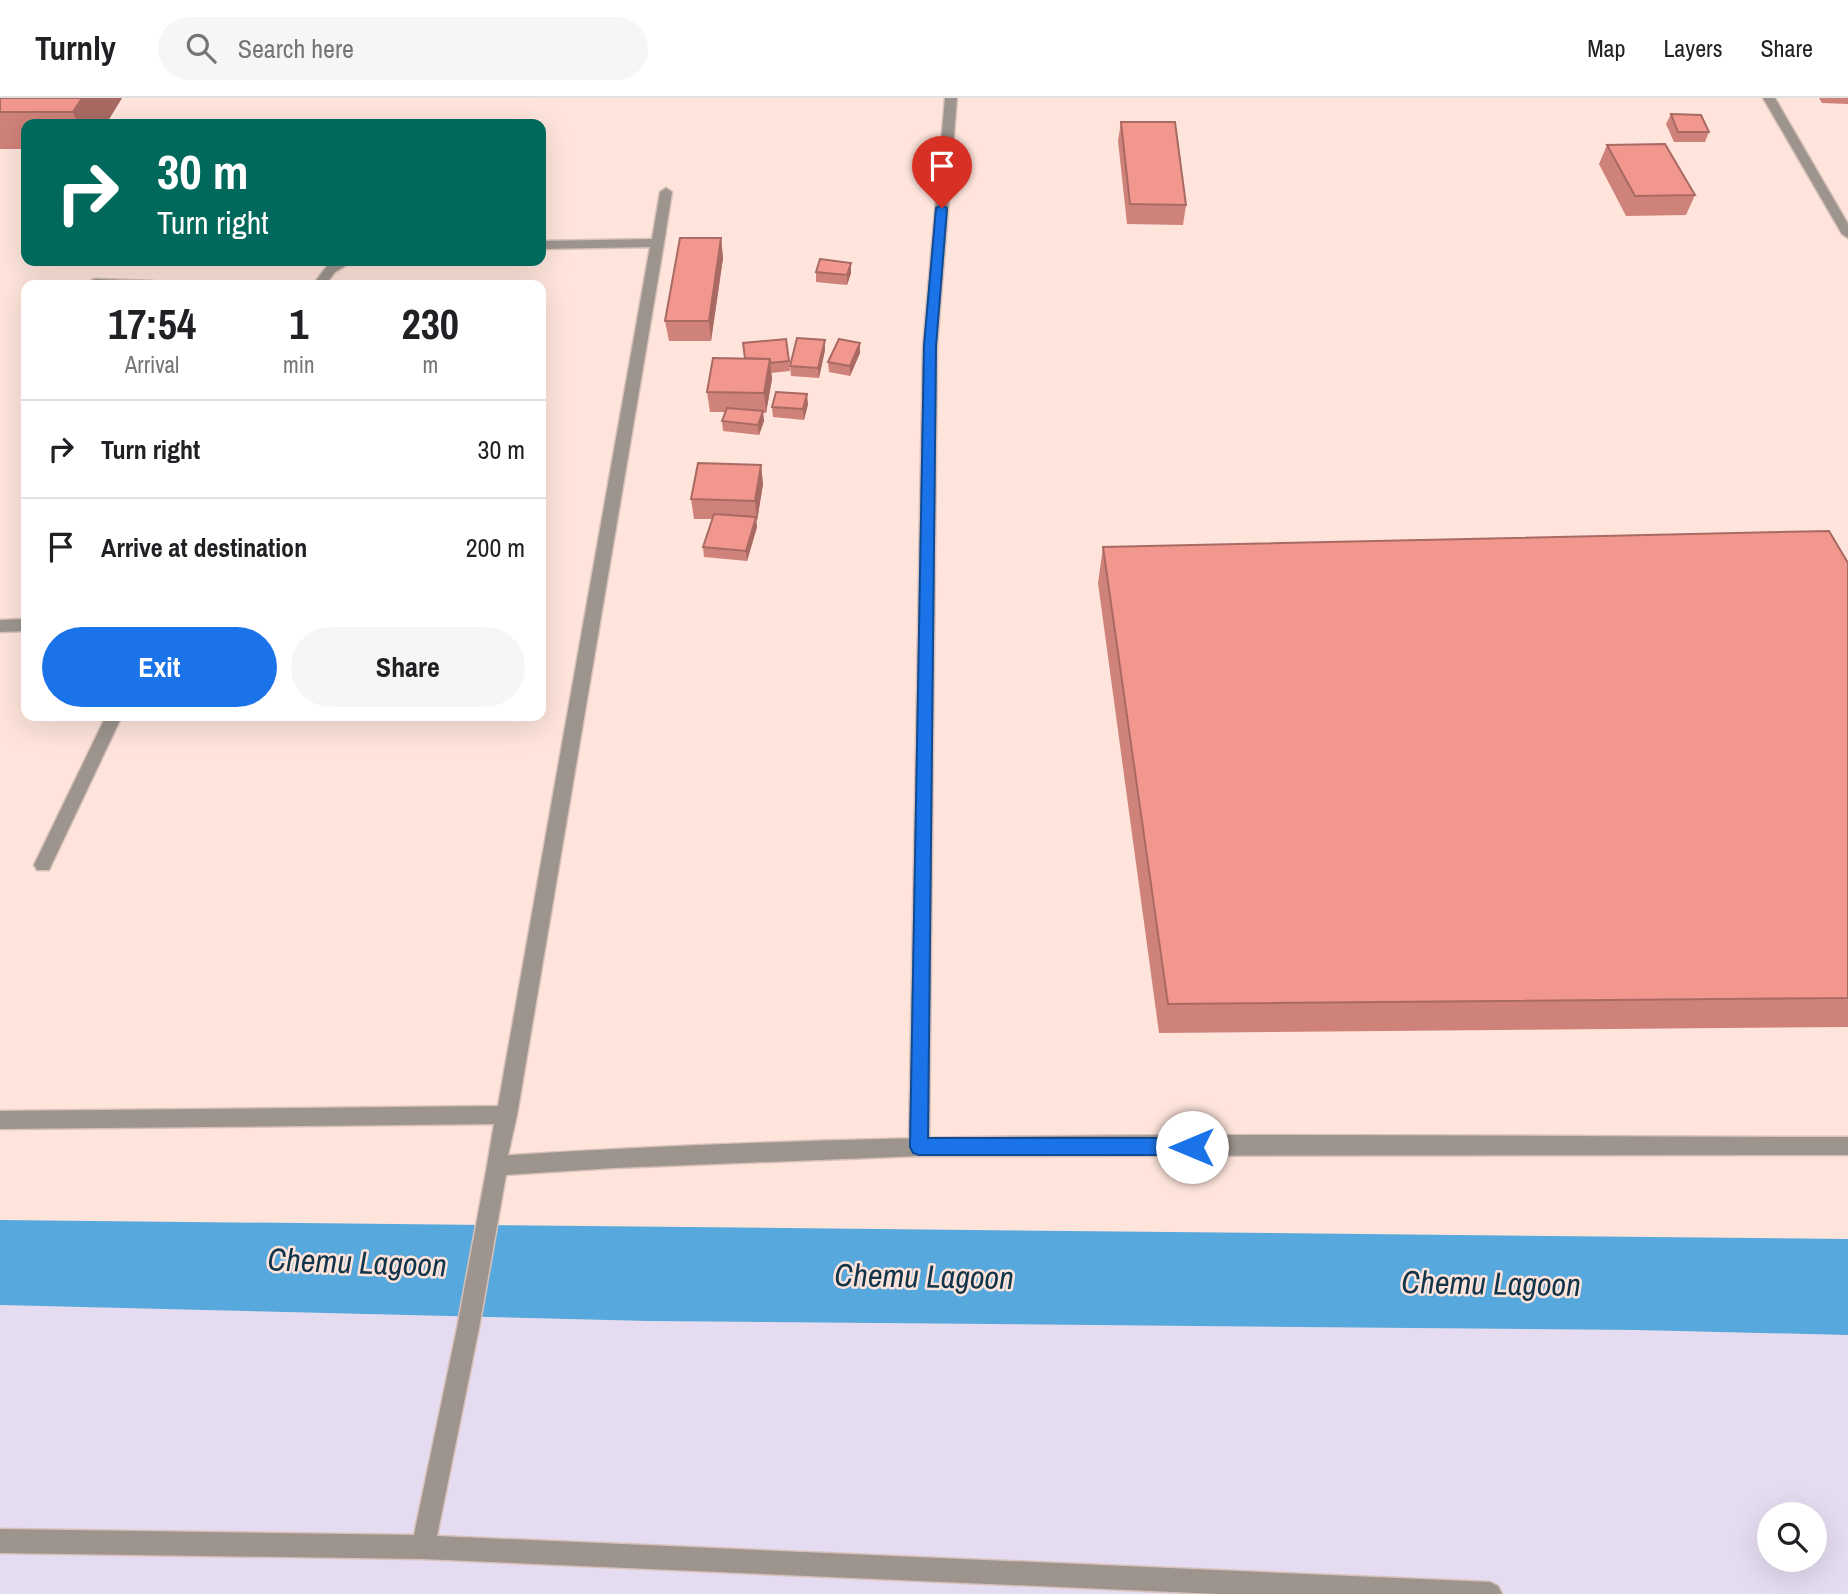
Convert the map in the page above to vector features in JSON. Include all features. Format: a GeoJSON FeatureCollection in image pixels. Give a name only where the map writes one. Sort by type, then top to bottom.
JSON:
{"type":"FeatureCollection","features":[{"type":"Feature","properties":{"kind":"street"},"geometry":{"type":"LineString","coordinates":[[919,1147],[930,346],[951,98]]}},
{"type":"Feature","properties":{"kind":"street"},"geometry":{"type":"LineString","coordinates":[[1769,98],[1848,234]]}},
{"type":"Feature","properties":{"kind":"street"},"geometry":{"type":"LineString","coordinates":[[423,1547],[488,1226],[666,192]]}},
{"type":"Feature","properties":{"kind":"street"},"geometry":{"type":"LineString","coordinates":[[546,245],[657,243]]}},
{"type":"Feature","properties":{"kind":"street"},"geometry":{"type":"LineString","coordinates":[[323,280],[337,266]]}},
{"type":"Feature","properties":{"kind":"street"},"geometry":{"type":"LineString","coordinates":[[0,626],[21,625]]}},
{"type":"Feature","properties":{"kind":"street"},"geometry":{"type":"LineString","coordinates":[[43,865],[112,721]]}},
{"type":"Feature","properties":{"kind":"street"},"geometry":{"type":"LineString","coordinates":[[0,1120],[507,1115]]}},
{"type":"Feature","properties":{"kind":"street"},"geometry":{"type":"LineString","coordinates":[[498,1166],[614,1157],[919,1147],[1848,1146]]}},
{"type":"Feature","properties":{"kind":"street"},"geometry":{"type":"LineString","coordinates":[[0,1541],[423,1547],[1490,1594]]}},
{"type":"Feature","properties":{"kind":"shaded area"},"geometry":{"type":"Polygon","coordinates":[[[0,1305],[648,1321],[1636,1330],[1848,1335],[1848,1594],[0,1594],[0,1305]]]}},
{"type":"Feature","properties":{"kind":"water","name":"Chemu Lagoon"},"geometry":{"type":"Polygon","coordinates":[[[0,1220],[1848,1239],[1848,1335],[1636,1330],[648,1321],[0,1305],[0,1220]]]}},
{"type":"Feature","properties":{"kind":"building"},"geometry":{"type":"Polygon","coordinates":[[[0,98],[82,98],[73,112],[0,112],[0,98]]]}},
{"type":"Feature","properties":{"kind":"building"},"geometry":{"type":"Polygon","coordinates":[[[1671,114],[1701,115],[1709,132],[1678,132],[1671,114]]]}},
{"type":"Feature","properties":{"kind":"building"},"geometry":{"type":"Polygon","coordinates":[[[1121,122],[1175,122],[1186,205],[1130,204],[1121,122]]]}},
{"type":"Feature","properties":{"kind":"building"},"geometry":{"type":"Polygon","coordinates":[[[1665,144],[1695,195],[1635,196],[1607,145],[1665,144]]]}},
{"type":"Feature","properties":{"kind":"building"},"geometry":{"type":"Polygon","coordinates":[[[680,238],[721,238],[709,321],[665,321],[680,238]]]}},
{"type":"Feature","properties":{"kind":"building"},"geometry":{"type":"Polygon","coordinates":[[[820,259],[851,263],[847,275],[816,272],[820,259]]]}},
{"type":"Feature","properties":{"kind":"building"},"geometry":{"type":"Polygon","coordinates":[[[797,338],[825,340],[818,368],[790,366],[797,338]]]}},
{"type":"Feature","properties":{"kind":"building"},"geometry":{"type":"Polygon","coordinates":[[[786,339],[789,361],[770,363],[770,359],[745,358],[743,343],[786,339]]]}},
{"type":"Feature","properties":{"kind":"building"},"geometry":{"type":"Polygon","coordinates":[[[839,339],[860,343],[850,366],[828,362],[839,339]]]}},
{"type":"Feature","properties":{"kind":"building"},"geometry":{"type":"Polygon","coordinates":[[[713,358],[770,359],[764,393],[707,392],[713,358]]]}},
{"type":"Feature","properties":{"kind":"building"},"geometry":{"type":"Polygon","coordinates":[[[776,392],[807,394],[803,409],[772,407],[776,392]]]}},
{"type":"Feature","properties":{"kind":"building"},"geometry":{"type":"Polygon","coordinates":[[[727,408],[763,411],[758,425],[722,421],[727,408]]]}},
{"type":"Feature","properties":{"kind":"building"},"geometry":{"type":"Polygon","coordinates":[[[698,463],[761,465],[755,501],[691,499],[698,463]]]}},
{"type":"Feature","properties":{"kind":"building"},"geometry":{"type":"Polygon","coordinates":[[[714,514],[756,517],[746,551],[703,547],[714,514]]]}},
{"type":"Feature","properties":{"kind":"building"},"geometry":{"type":"Polygon","coordinates":[[[1829,531],[1848,563],[1848,998],[1168,1004],[1103,547],[1829,531]]]}},
{"type":"Feature","properties":{"kind":"route"},"geometry":{"type":"LineString","coordinates":[[942,208],[930,346],[919,1147],[1192,1147]]}}]}
